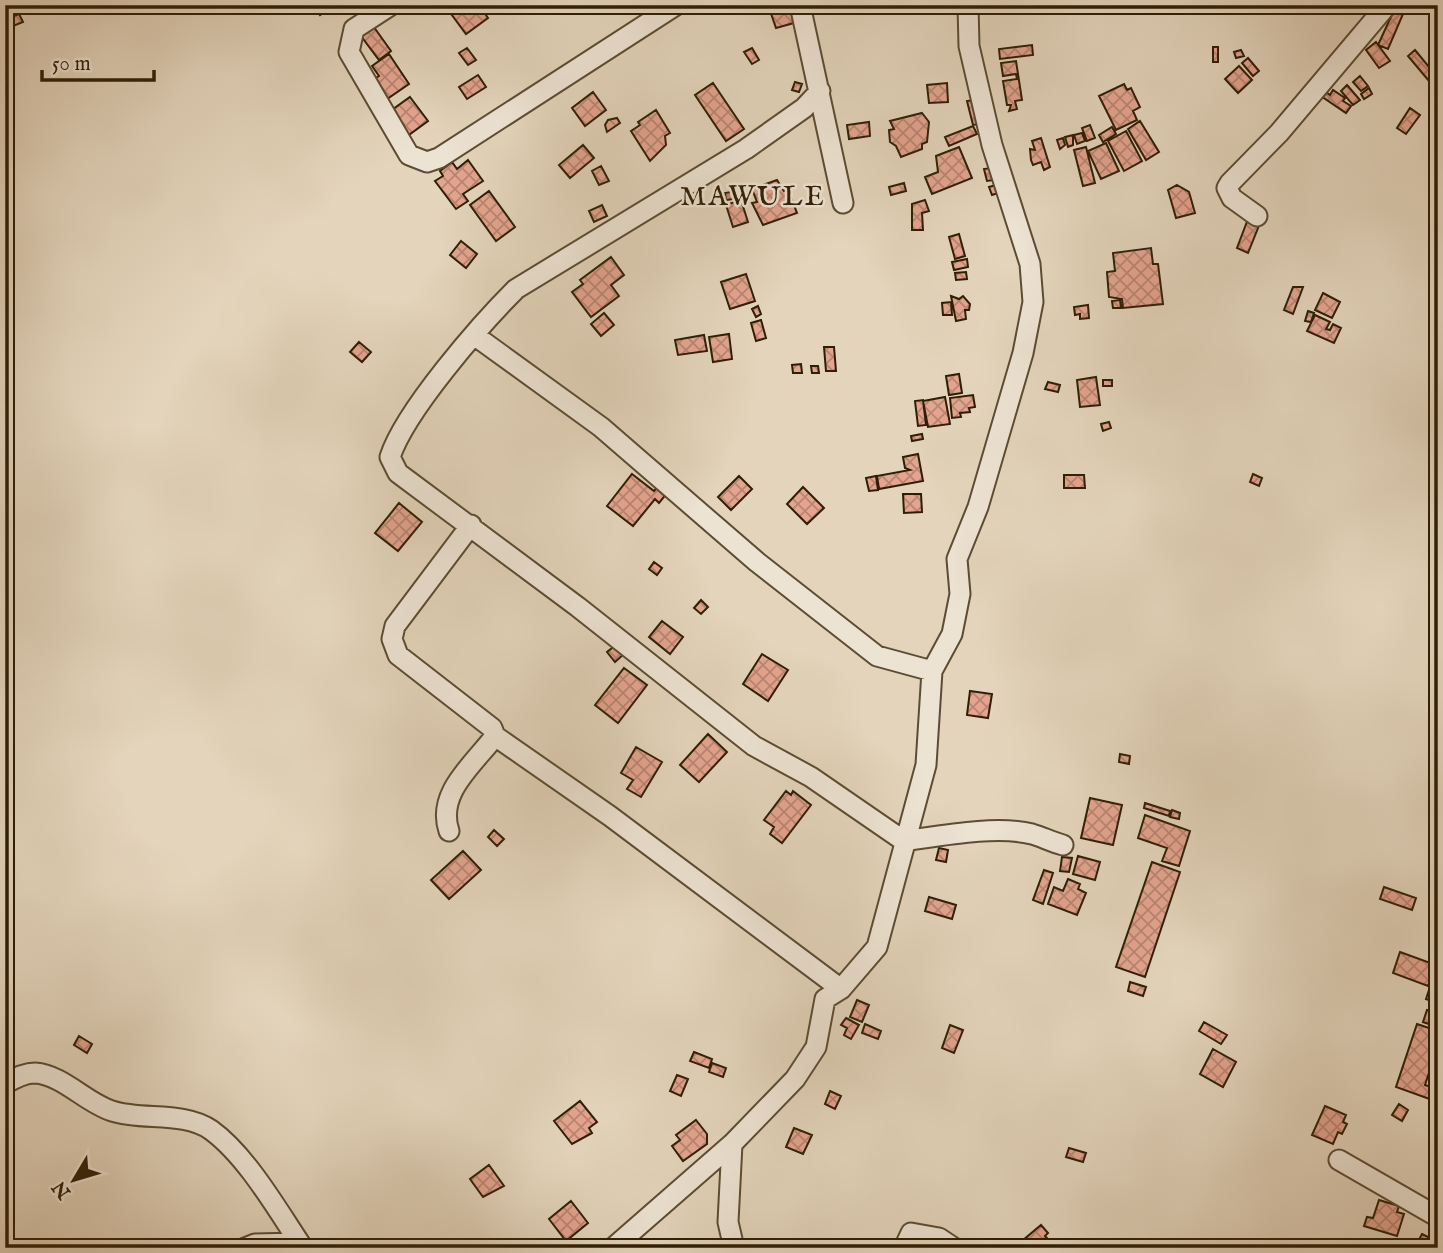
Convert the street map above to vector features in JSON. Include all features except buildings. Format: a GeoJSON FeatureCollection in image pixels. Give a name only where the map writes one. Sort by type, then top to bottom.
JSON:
{"type":"FeatureCollection","features":[{"type":"Feature","properties":{"kind":"street"},"geometry":{"type":"LineString","coordinates":[[391,5],[354,29],[349,52],[409,155],[427,162],[439,158],[676,5]]}},
{"type":"Feature","properties":{"kind":"street"},"geometry":{"type":"LineString","coordinates":[[800,5],[843,203]]}},
{"type":"Feature","properties":{"kind":"street"},"geometry":{"type":"LineString","coordinates":[[613,1248],[732,1144],[795,1079],[816,1047],[825,999],[841,989],[877,947],[926,765],[932,671],[952,634],[960,594],[957,559],[978,507],[1023,353],[1033,302],[1030,264],[992,145],[969,46],[968,5]]}},
{"type":"Feature","properties":{"kind":"street"},"geometry":{"type":"LineString","coordinates":[[1257,216],[1232,198],[1227,188],[1230,183],[1279,133],[1387,5]]}},
{"type":"Feature","properties":{"kind":"street"},"geometry":{"type":"LineString","coordinates":[[820,91],[804,108],[746,149],[516,289],[474,335],[396,438],[390,457],[398,473],[471,525],[754,746],[811,777],[904,841],[1011,832],[1032,834],[1063,845]]}},
{"type":"Feature","properties":{"kind":"street"},"geometry":{"type":"LineString","coordinates":[[474,335],[601,427],[757,562],[877,656],[932,671]]}},
{"type":"Feature","properties":{"kind":"street"},"geometry":{"type":"LineString","coordinates":[[471,525],[395,626],[392,639],[397,654],[492,729],[495,736],[610,816],[841,989]]}},
{"type":"Feature","properties":{"kind":"street"},"geometry":{"type":"LineString","coordinates":[[449,831],[445,817],[448,798],[495,736]]}},
{"type":"Feature","properties":{"kind":"street"},"geometry":{"type":"LineString","coordinates":[[5,1084],[14,1078],[35,1073],[54,1080],[111,1111],[191,1122],[209,1128],[231,1147],[301,1245]]}},
{"type":"Feature","properties":{"kind":"street"},"geometry":{"type":"LineString","coordinates":[[732,1144],[728,1222],[734,1248]]}},
{"type":"Feature","properties":{"kind":"street"},"geometry":{"type":"LineString","coordinates":[[1339,1160],[1438,1217]]}},
{"type":"Feature","properties":{"kind":"street"},"geometry":{"type":"LineString","coordinates":[[904,1248],[911,1233],[939,1238],[954,1248]]}},
{"type":"Feature","properties":{"kind":"street"},"geometry":{"type":"LineString","coordinates":[[245,1248],[255,1244],[301,1245]]}},
{"type":"Feature","properties":{"kind":"district","name":"MAWULE"},"geometry":{"type":"Point","coordinates":[753,197]}}]}
